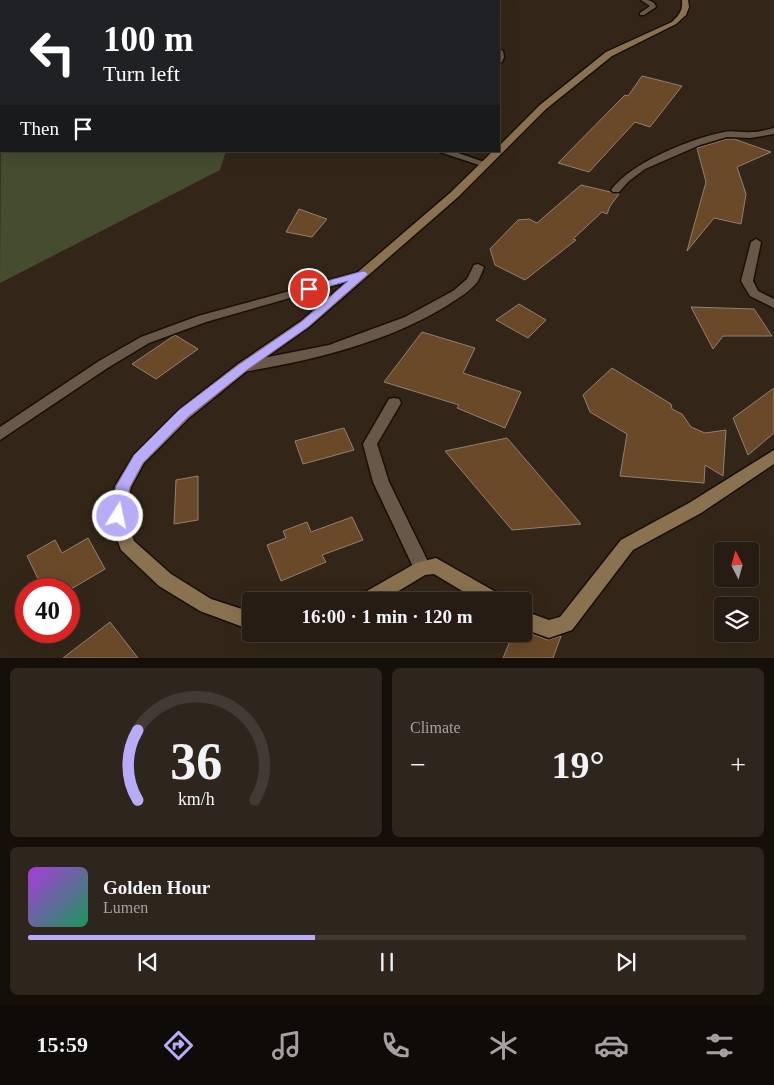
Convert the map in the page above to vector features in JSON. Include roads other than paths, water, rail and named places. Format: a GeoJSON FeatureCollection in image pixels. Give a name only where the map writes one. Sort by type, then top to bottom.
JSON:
{"type":"FeatureCollection","features":[{"type":"Feature","properties":{"kind":"street"},"geometry":{"type":"LineString","coordinates":[[642,14],[653,6],[644,0]]}},
{"type":"Feature","properties":{"kind":"street"},"geometry":{"type":"LineString","coordinates":[[500,149],[544,107],[609,54],[674,23],[683,14],[686,7],[685,0]]}},
{"type":"Feature","properties":{"kind":"street"},"geometry":{"type":"LineString","coordinates":[[616,190],[626,178],[642,167],[697,144],[726,134],[750,135],[774,131]]}},
{"type":"Feature","properties":{"kind":"street"},"geometry":{"type":"LineString","coordinates":[[445,152],[485,164]]}},
{"type":"Feature","properties":{"kind":"street"},"geometry":{"type":"LineString","coordinates":[[242,618],[206,606],[165,580],[127,545],[118,516],[123,486],[138,459],[184,414],[304,324],[454,194],[497,152]]}},
{"type":"Feature","properties":{"kind":"street"},"geometry":{"type":"LineString","coordinates":[[756,242],[747,281],[754,293],[774,304]]}},
{"type":"Feature","properties":{"kind":"street"},"geometry":{"type":"LineString","coordinates":[[243,368],[319,353],[426,314],[462,291],[478,272],[478,267]]}},
{"type":"Feature","properties":{"kind":"street"},"geometry":{"type":"LineString","coordinates":[[0,434],[104,364],[145,340],[202,319],[363,274]]}},
{"type":"Feature","properties":{"kind":"street"},"geometry":{"type":"LineString","coordinates":[[394,403],[370,444],[381,482],[422,568]]}},
{"type":"Feature","properties":{"kind":"street"},"geometry":{"type":"LineString","coordinates":[[532,623],[549,629],[566,624],[627,545],[695,508],[774,456]]}},
{"type":"Feature","properties":{"kind":"street"},"geometry":{"type":"LineString","coordinates":[[381,592],[422,568],[436,566],[480,592]]}}]}
